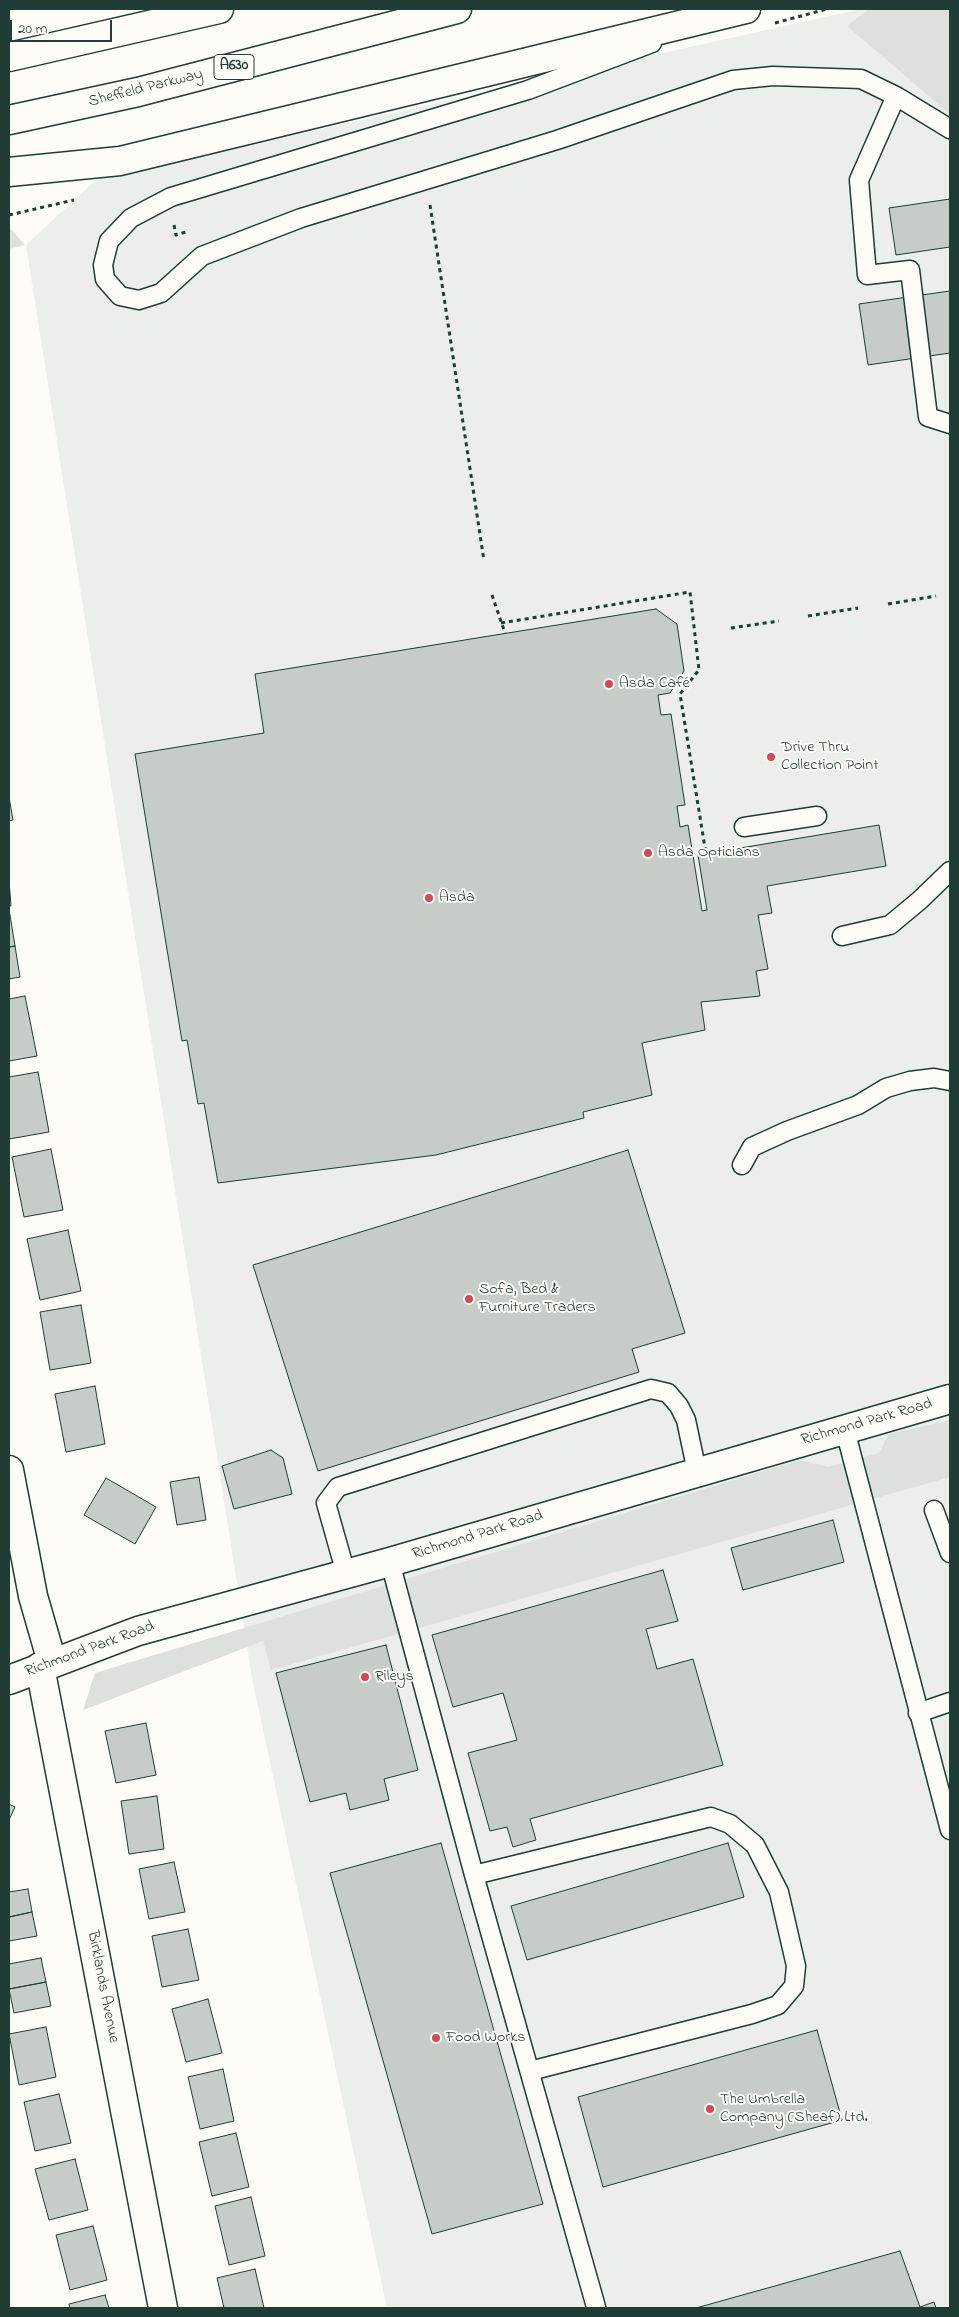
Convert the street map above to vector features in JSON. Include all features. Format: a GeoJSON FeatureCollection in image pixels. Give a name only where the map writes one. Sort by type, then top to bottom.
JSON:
{"type":"FeatureCollection","features":[{"type":"Feature","properties":{"kind":"main road"},"geometry":{"type":"LineString","coordinates":[[9,58],[218,9]]}},
{"type":"Feature","properties":{"kind":"main road","name":"Sheffield Parkway"},"geometry":{"type":"LineString","coordinates":[[9,120],[138,92],[457,9]]}},
{"type":"Feature","properties":{"kind":"main road"},"geometry":{"type":"LineString","coordinates":[[9,172],[120,161],[738,11]]}},
{"type":"Feature","properties":{"kind":"main road","name":"Richmond Park Road"},"geometry":{"type":"LineString","coordinates":[[9,1680],[46,1664],[138,1631],[390,1562],[950,1399]]}},
{"type":"Feature","properties":{"kind":"main road","name":"Birklands Avenue"},"geometry":{"type":"LineString","coordinates":[[9,1470],[163,2308]]}},
{"type":"Feature","properties":{"kind":"lane"},"geometry":{"type":"LineString","coordinates":[[738,11],[528,90],[171,197],[131,218],[109,241],[103,265],[105,278],[120,296],[139,300],[161,293],[202,256],[301,218],[548,143],[733,80],[773,76],[861,79],[896,96],[950,129]]}},
{"type":"Feature","properties":{"kind":"lane"},"geometry":{"type":"LineString","coordinates":[[896,96],[859,180],[867,275],[910,270],[928,417],[950,424]]}},
{"type":"Feature","properties":{"kind":"lane"},"geometry":{"type":"LineString","coordinates":[[744,827],[817,816]]}},
{"type":"Feature","properties":{"kind":"lane"},"geometry":{"type":"LineString","coordinates":[[842,936],[890,925],[920,900],[950,870]]}},
{"type":"Feature","properties":{"kind":"lane"},"geometry":{"type":"LineString","coordinates":[[742,1165],[752,1147],[787,1131],[858,1105],[886,1088],[910,1081],[934,1078],[950,1081]]}},
{"type":"Feature","properties":{"kind":"lane"},"geometry":{"type":"LineString","coordinates":[[346,1574],[326,1503],[338,1486],[652,1390],[668,1393],[679,1406],[686,1420],[697,1472]]}},
{"type":"Feature","properties":{"kind":"lane"},"geometry":{"type":"LineString","coordinates":[[845,1430],[857,1468],[918,1713],[950,1830]]}},
{"type":"Feature","properties":{"kind":"lane"},"geometry":{"type":"LineString","coordinates":[[934,1510],[950,1553]]}},
{"type":"Feature","properties":{"kind":"lane"},"geometry":{"type":"LineString","coordinates":[[390,1562],[474,1875],[596,2307]]}},
{"type":"Feature","properties":{"kind":"lane"},"geometry":{"type":"LineString","coordinates":[[918,1713],[950,1702]]}},
{"type":"Feature","properties":{"kind":"lane"},"geometry":{"type":"LineString","coordinates":[[474,1875],[711,1817],[730,1824],[755,1845],[779,1892],[796,1966],[794,1986],[778,2005],[752,2014],[530,2071]]}},
{"type":"Feature","properties":{"kind":"path"},"geometry":{"type":"LineString","coordinates":[[428,197],[484,561]]}},
{"type":"Feature","properties":{"kind":"path"},"geometry":{"type":"LineString","coordinates":[[501,623],[690,592],[699,670],[680,694],[706,854]]}},
{"type":"Feature","properties":{"kind":"path"},"geometry":{"type":"LineString","coordinates":[[492,595],[505,634]]}},
{"type":"Feature","properties":{"kind":"path"},"geometry":{"type":"LineString","coordinates":[[888,604],[936,596]]}},
{"type":"Feature","properties":{"kind":"path"},"geometry":{"type":"LineString","coordinates":[[808,616],[858,608]]}},
{"type":"Feature","properties":{"kind":"path"},"geometry":{"type":"LineString","coordinates":[[732,628],[779,620]]}},
{"type":"Feature","properties":{"kind":"shaded area"},"geometry":{"type":"Polygon","coordinates":[[[861,9],[950,9],[950,2308],[387,2308],[252,1678],[26,245],[97,179],[861,9]]]}},
{"type":"Feature","properties":{"kind":"shaded area"},"geometry":{"type":"Polygon","coordinates":[[[869,9],[950,9],[950,114],[847,26],[869,9]]]}},
{"type":"Feature","properties":{"kind":"shaded area"},"geometry":{"type":"Polygon","coordinates":[[[9,227],[25,245],[9,249],[9,227]]]}},
{"type":"Feature","properties":{"kind":"shaded area"},"geometry":{"type":"Polygon","coordinates":[[[950,1420],[950,1477],[271,1670],[263,1641],[83,1710],[95,1673],[800,1460],[828,1467],[879,1453],[889,1434],[950,1420]]]}},
{"type":"Feature","properties":{"kind":"building"},"geometry":{"type":"Polygon","coordinates":[[[950,199],[950,247],[896,255],[889,208],[950,199]]]}},
{"type":"Feature","properties":{"kind":"building"},"geometry":{"type":"Polygon","coordinates":[[[950,291],[950,353],[868,365],[859,304],[950,291]]]}},
{"type":"Feature","properties":{"kind":"building","name":"Asda"},"geometry":{"type":"Polygon","coordinates":[[[656,609],[677,624],[684,671],[670,693],[658,695],[661,715],[671,714],[685,805],[677,806],[680,827],[688,825],[702,911],[707,910],[698,855],[879,825],[886,866],[767,886],[772,913],[758,915],[768,969],[756,971],[760,996],[701,1002],[705,1030],[642,1043],[652,1095],[583,1112],[584,1118],[436,1155],[218,1183],[204,1103],[198,1104],[187,1040],[182,1041],[135,754],[264,733],[255,674],[656,609]]]}},
{"type":"Feature","properties":{"kind":"building"},"geometry":{"type":"Polygon","coordinates":[[[9,797],[13,820],[9,821],[9,797]]]}},
{"type":"Feature","properties":{"kind":"building"},"geometry":{"type":"Polygon","coordinates":[[[9,880],[11,906],[9,906],[9,880]]]}},
{"type":"Feature","properties":{"kind":"building"},"geometry":{"type":"Polygon","coordinates":[[[9,916],[15,946],[9,947],[9,916]]]}},
{"type":"Feature","properties":{"kind":"building"},"geometry":{"type":"Polygon","coordinates":[[[15,946],[20,977],[9,979],[9,947],[15,946]]]}},
{"type":"Feature","properties":{"kind":"building"},"geometry":{"type":"Polygon","coordinates":[[[25,996],[37,1056],[9,1061],[9,999],[25,996]]]}},
{"type":"Feature","properties":{"kind":"building"},"geometry":{"type":"Polygon","coordinates":[[[38,1072],[49,1132],[9,1139],[9,1077],[38,1072]]]}},
{"type":"Feature","properties":{"kind":"building"},"geometry":{"type":"Polygon","coordinates":[[[51,1149],[63,1210],[24,1217],[12,1157],[51,1149]]]}},
{"type":"Feature","properties":{"kind":"building","name":"Sofa, Bed & Furniture Traders"},"geometry":{"type":"Polygon","coordinates":[[[628,1150],[685,1333],[632,1349],[639,1372],[318,1471],[253,1265],[628,1150]]]}},
{"type":"Feature","properties":{"kind":"building"},"geometry":{"type":"Polygon","coordinates":[[[68,1230],[81,1291],[40,1300],[27,1239],[68,1230]]]}},
{"type":"Feature","properties":{"kind":"building"},"geometry":{"type":"Polygon","coordinates":[[[81,1305],[91,1363],[50,1370],[40,1312],[81,1305]]]}},
{"type":"Feature","properties":{"kind":"building"},"geometry":{"type":"Polygon","coordinates":[[[95,1386],[105,1444],[66,1452],[55,1394],[95,1386]]]}},
{"type":"Feature","properties":{"kind":"building"},"geometry":{"type":"Polygon","coordinates":[[[271,1450],[283,1458],[292,1494],[234,1509],[222,1466],[271,1450]]]}},
{"type":"Feature","properties":{"kind":"building"},"geometry":{"type":"Polygon","coordinates":[[[199,1477],[206,1520],[177,1525],[170,1482],[199,1477]]]}},
{"type":"Feature","properties":{"kind":"building"},"geometry":{"type":"Polygon","coordinates":[[[106,1478],[156,1507],[135,1544],[84,1515],[106,1478]]]}},
{"type":"Feature","properties":{"kind":"building"},"geometry":{"type":"Polygon","coordinates":[[[833,1520],[844,1562],[743,1590],[731,1548],[833,1520]]]}},
{"type":"Feature","properties":{"kind":"building"},"geometry":{"type":"Polygon","coordinates":[[[663,1570],[678,1621],[646,1629],[657,1669],[693,1659],[723,1765],[530,1819],[536,1840],[513,1847],[507,1827],[490,1831],[468,1753],[517,1740],[503,1693],[453,1707],[432,1635],[663,1570]]]}},
{"type":"Feature","properties":{"kind":"building"},"geometry":{"type":"Polygon","coordinates":[[[386,1645],[418,1770],[384,1779],[389,1800],[350,1810],[346,1793],[310,1802],[276,1673],[386,1645]]]}},
{"type":"Feature","properties":{"kind":"building"},"geometry":{"type":"Polygon","coordinates":[[[146,1723],[156,1775],[116,1783],[105,1731],[146,1723]]]}},
{"type":"Feature","properties":{"kind":"building"},"geometry":{"type":"Polygon","coordinates":[[[157,1796],[164,1849],[129,1854],[121,1801],[157,1796]]]}},
{"type":"Feature","properties":{"kind":"building"},"geometry":{"type":"Polygon","coordinates":[[[9,1804],[15,1807],[9,1820],[9,1804]]]}},
{"type":"Feature","properties":{"kind":"building","name":"Food Works"},"geometry":{"type":"Polygon","coordinates":[[[441,1843],[543,2204],[432,2234],[330,1873],[441,1843]]]}},
{"type":"Feature","properties":{"kind":"building"},"geometry":{"type":"Polygon","coordinates":[[[728,1843],[744,1897],[527,1960],[511,1906],[728,1843]]]}},
{"type":"Feature","properties":{"kind":"building"},"geometry":{"type":"Polygon","coordinates":[[[174,1862],[185,1912],[149,1919],[139,1869],[174,1862]]]}},
{"type":"Feature","properties":{"kind":"building"},"geometry":{"type":"Polygon","coordinates":[[[28,1889],[32,1912],[9,1917],[9,1892],[28,1889]]]}},
{"type":"Feature","properties":{"kind":"building"},"geometry":{"type":"Polygon","coordinates":[[[32,1912],[37,1936],[9,1941],[9,1917],[32,1912]]]}},
{"type":"Feature","properties":{"kind":"building"},"geometry":{"type":"Polygon","coordinates":[[[188,1929],[199,1980],[162,1987],[152,1936],[188,1929]]]}},
{"type":"Feature","properties":{"kind":"building"},"geometry":{"type":"Polygon","coordinates":[[[41,1958],[46,1982],[9,1989],[9,1964],[41,1958]]]}},
{"type":"Feature","properties":{"kind":"building"},"geometry":{"type":"Polygon","coordinates":[[[46,1982],[51,2006],[14,2013],[9,1989],[46,1982]]]}},
{"type":"Feature","properties":{"kind":"building"},"geometry":{"type":"Polygon","coordinates":[[[208,1999],[222,2053],[186,2062],[172,2009],[208,1999]]]}},
{"type":"Feature","properties":{"kind":"building"},"geometry":{"type":"Polygon","coordinates":[[[46,2027],[56,2077],[19,2085],[9,2034],[46,2027]]]}},
{"type":"Feature","properties":{"kind":"building","name":"The Umbrella Company (Sheaf) Ltd."},"geometry":{"type":"Polygon","coordinates":[[[817,2030],[842,2120],[603,2187],[578,2097],[817,2030]]]}},
{"type":"Feature","properties":{"kind":"building"},"geometry":{"type":"Polygon","coordinates":[[[223,2069],[234,2121],[200,2129],[188,2077],[223,2069]]]}},
{"type":"Feature","properties":{"kind":"building"},"geometry":{"type":"Polygon","coordinates":[[[59,2094],[71,2143],[35,2151],[24,2102],[59,2094]]]}},
{"type":"Feature","properties":{"kind":"building"},"geometry":{"type":"Polygon","coordinates":[[[236,2133],[249,2187],[212,2196],[199,2142],[236,2133]]]}},
{"type":"Feature","properties":{"kind":"building"},"geometry":{"type":"Polygon","coordinates":[[[75,2159],[88,2210],[49,2220],[35,2169],[75,2159]]]}},
{"type":"Feature","properties":{"kind":"building"},"geometry":{"type":"Polygon","coordinates":[[[251,2197],[265,2256],[229,2265],[215,2206],[251,2197]]]}},
{"type":"Feature","properties":{"kind":"building"},"geometry":{"type":"Polygon","coordinates":[[[93,2226],[107,2280],[70,2290],[56,2235],[93,2226]]]}},
{"type":"Feature","properties":{"kind":"building"},"geometry":{"type":"Polygon","coordinates":[[[900,2251],[920,2307],[934,2302],[936,2308],[696,2308],[900,2251]]]}},
{"type":"Feature","properties":{"kind":"building"},"geometry":{"type":"Polygon","coordinates":[[[255,2269],[264,2308],[224,2308],[217,2278],[255,2269]]]}},
{"type":"Feature","properties":{"kind":"building"},"geometry":{"type":"Polygon","coordinates":[[[105,2295],[109,2308],[70,2308],[69,2304],[105,2295]]]}},
{"type":"Feature","properties":{"kind":"place","name":"Asda Café"},"geometry":{"type":"Point","coordinates":[609,684]}},
{"type":"Feature","properties":{"kind":"place","name":"Drive Thru Collection Point"},"geometry":{"type":"Point","coordinates":[771,757]}},
{"type":"Feature","properties":{"kind":"place","name":"Asda Opticians"},"geometry":{"type":"Point","coordinates":[648,853]}},
{"type":"Feature","properties":{"kind":"place","name":"Asda"},"geometry":{"type":"Point","coordinates":[429,898]}},
{"type":"Feature","properties":{"kind":"place","name":"Sofa, Bed & Furniture Traders"},"geometry":{"type":"Point","coordinates":[469,1299]}},
{"type":"Feature","properties":{"kind":"place","name":"Rileys"},"geometry":{"type":"Point","coordinates":[365,1677]}},
{"type":"Feature","properties":{"kind":"place","name":"Food Works"},"geometry":{"type":"Point","coordinates":[436,2038]}},
{"type":"Feature","properties":{"kind":"place","name":"The Umbrella Company (Sheaf) Ltd."},"geometry":{"type":"Point","coordinates":[710,2109]}}]}
